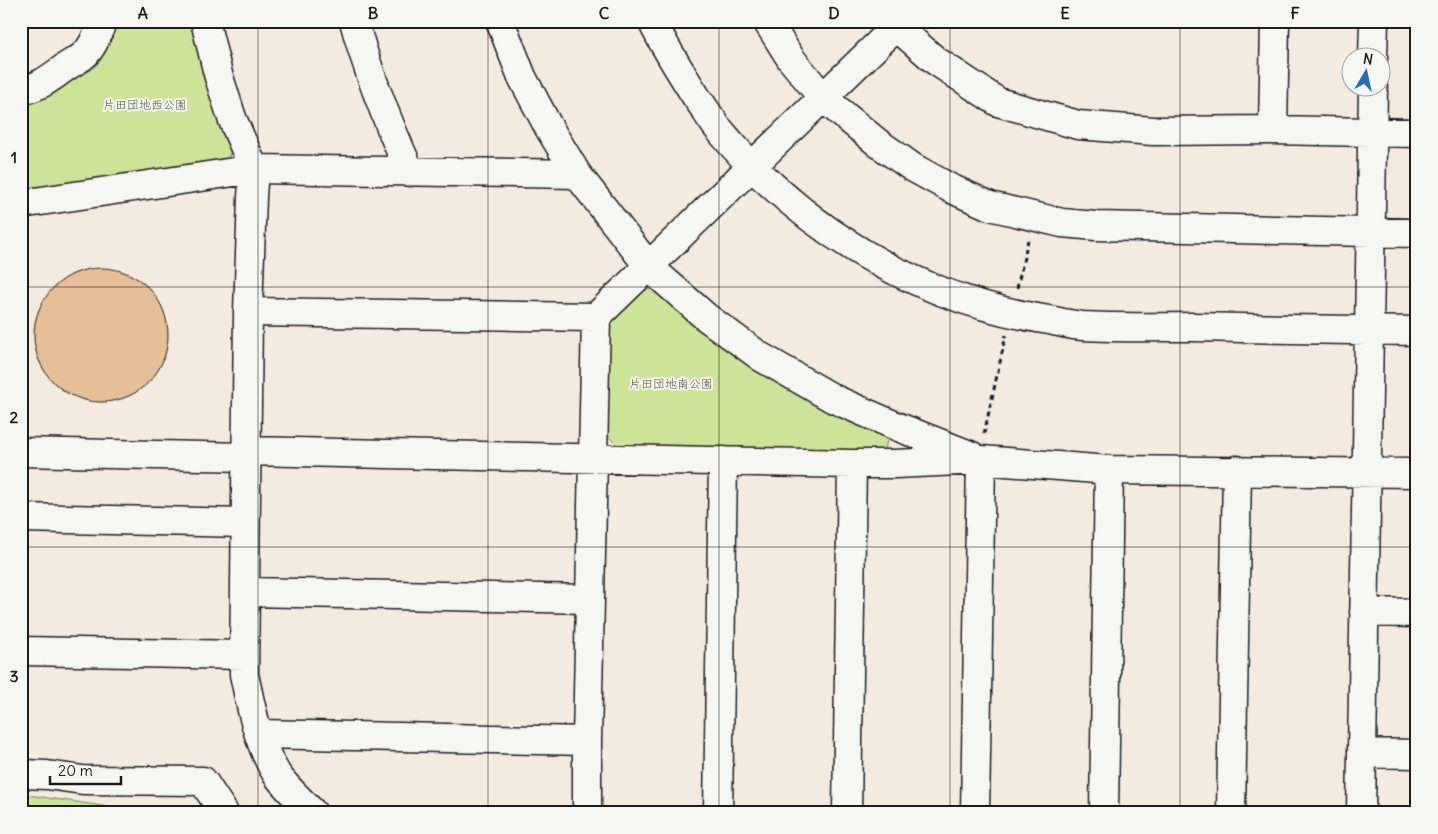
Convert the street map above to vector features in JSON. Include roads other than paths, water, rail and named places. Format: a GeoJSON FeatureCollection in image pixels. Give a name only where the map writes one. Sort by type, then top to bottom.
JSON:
{"type":"FeatureCollection","features":[{"type":"Feature","properties":{"kind":"street"},"geometry":{"type":"LineString","coordinates":[[21,91],[38,86],[51,79],[64,68],[84,56],[102,21]]}},
{"type":"Feature","properties":{"kind":"street"},"geometry":{"type":"LineString","coordinates":[[205,21],[218,74],[254,169],[248,312],[244,674],[252,713],[277,773],[312,813]]}},
{"type":"Feature","properties":{"kind":"street"},"geometry":{"type":"LineString","coordinates":[[354,21],[361,49],[410,172]]}},
{"type":"Feature","properties":{"kind":"street"},"geometry":{"type":"LineString","coordinates":[[500,21],[522,77],[549,128],[577,174],[649,267],[706,317],[769,362],[834,399],[981,460]]}},
{"type":"Feature","properties":{"kind":"street"},"geometry":{"type":"LineString","coordinates":[[652,21],[679,70],[716,126],[752,167],[822,226],[868,257],[940,292],[967,302],[1011,314],[1082,326],[1417,331]]}},
{"type":"Feature","properties":{"kind":"street"},"geometry":{"type":"LineString","coordinates":[[767,21],[791,58],[823,98],[878,143],[912,167],[950,188],[990,206],[1062,223],[1096,226],[1417,232]]}},
{"type":"Feature","properties":{"kind":"street"},"geometry":{"type":"LineString","coordinates":[[1273,130],[1275,21]]}},
{"type":"Feature","properties":{"kind":"street"},"geometry":{"type":"LineString","coordinates":[[1373,48],[1374,21]]}},
{"type":"Feature","properties":{"kind":"street"},"geometry":{"type":"LineString","coordinates":[[248,312],[596,317],[823,98],[896,23],[936,61],[998,102],[1078,125],[1154,131],[1273,130],[1417,133]]}},
{"type":"Feature","properties":{"kind":"street"},"geometry":{"type":"LineString","coordinates":[[1361,813],[1373,98]]}},
{"type":"Feature","properties":{"kind":"street"},"geometry":{"type":"LineString","coordinates":[[21,204],[254,169],[577,174]]}},
{"type":"Feature","properties":{"kind":"street"},"geometry":{"type":"LineString","coordinates":[[587,813],[596,317]]}},
{"type":"Feature","properties":{"kind":"street"},"geometry":{"type":"LineString","coordinates":[[21,452],[852,464],[981,460],[1109,470],[1417,472]]}},
{"type":"Feature","properties":{"kind":"street"},"geometry":{"type":"LineString","coordinates":[[976,813],[981,460]]}},
{"type":"Feature","properties":{"kind":"street"},"geometry":{"type":"LineString","coordinates":[[718,813],[723,461]]}},
{"type":"Feature","properties":{"kind":"street"},"geometry":{"type":"LineString","coordinates":[[847,813],[852,464]]}},
{"type":"Feature","properties":{"kind":"street"},"geometry":{"type":"LineString","coordinates":[[1104,813],[1109,470]]}},
{"type":"Feature","properties":{"kind":"street"},"geometry":{"type":"LineString","coordinates":[[1231,813],[1237,470]]}},
{"type":"Feature","properties":{"kind":"street"},"geometry":{"type":"LineString","coordinates":[[21,518],[245,522]]}},
{"type":"Feature","properties":{"kind":"street"},"geometry":{"type":"LineString","coordinates":[[245,592],[590,599]]}},
{"type":"Feature","properties":{"kind":"street"},"geometry":{"type":"LineString","coordinates":[[1364,612],[1417,613]]}},
{"type":"Feature","properties":{"kind":"street"},"geometry":{"type":"LineString","coordinates":[[21,651],[244,655]]}},
{"type":"Feature","properties":{"kind":"street"},"geometry":{"type":"LineString","coordinates":[[260,734],[587,741]]}},
{"type":"Feature","properties":{"kind":"street"},"geometry":{"type":"LineString","coordinates":[[1362,753],[1417,754]]}},
{"type":"Feature","properties":{"kind":"street"},"geometry":{"type":"LineString","coordinates":[[21,774],[47,775],[82,780],[203,782],[224,813]]}},
{"type":"Feature","properties":{"kind":"park label","name":"片田団地西公園"},"geometry":{"type":"Point","coordinates":[145,105]}},
{"type":"Feature","properties":{"kind":"park label","name":"片田団地南公園"},"geometry":{"type":"Point","coordinates":[671,384]}}]}
